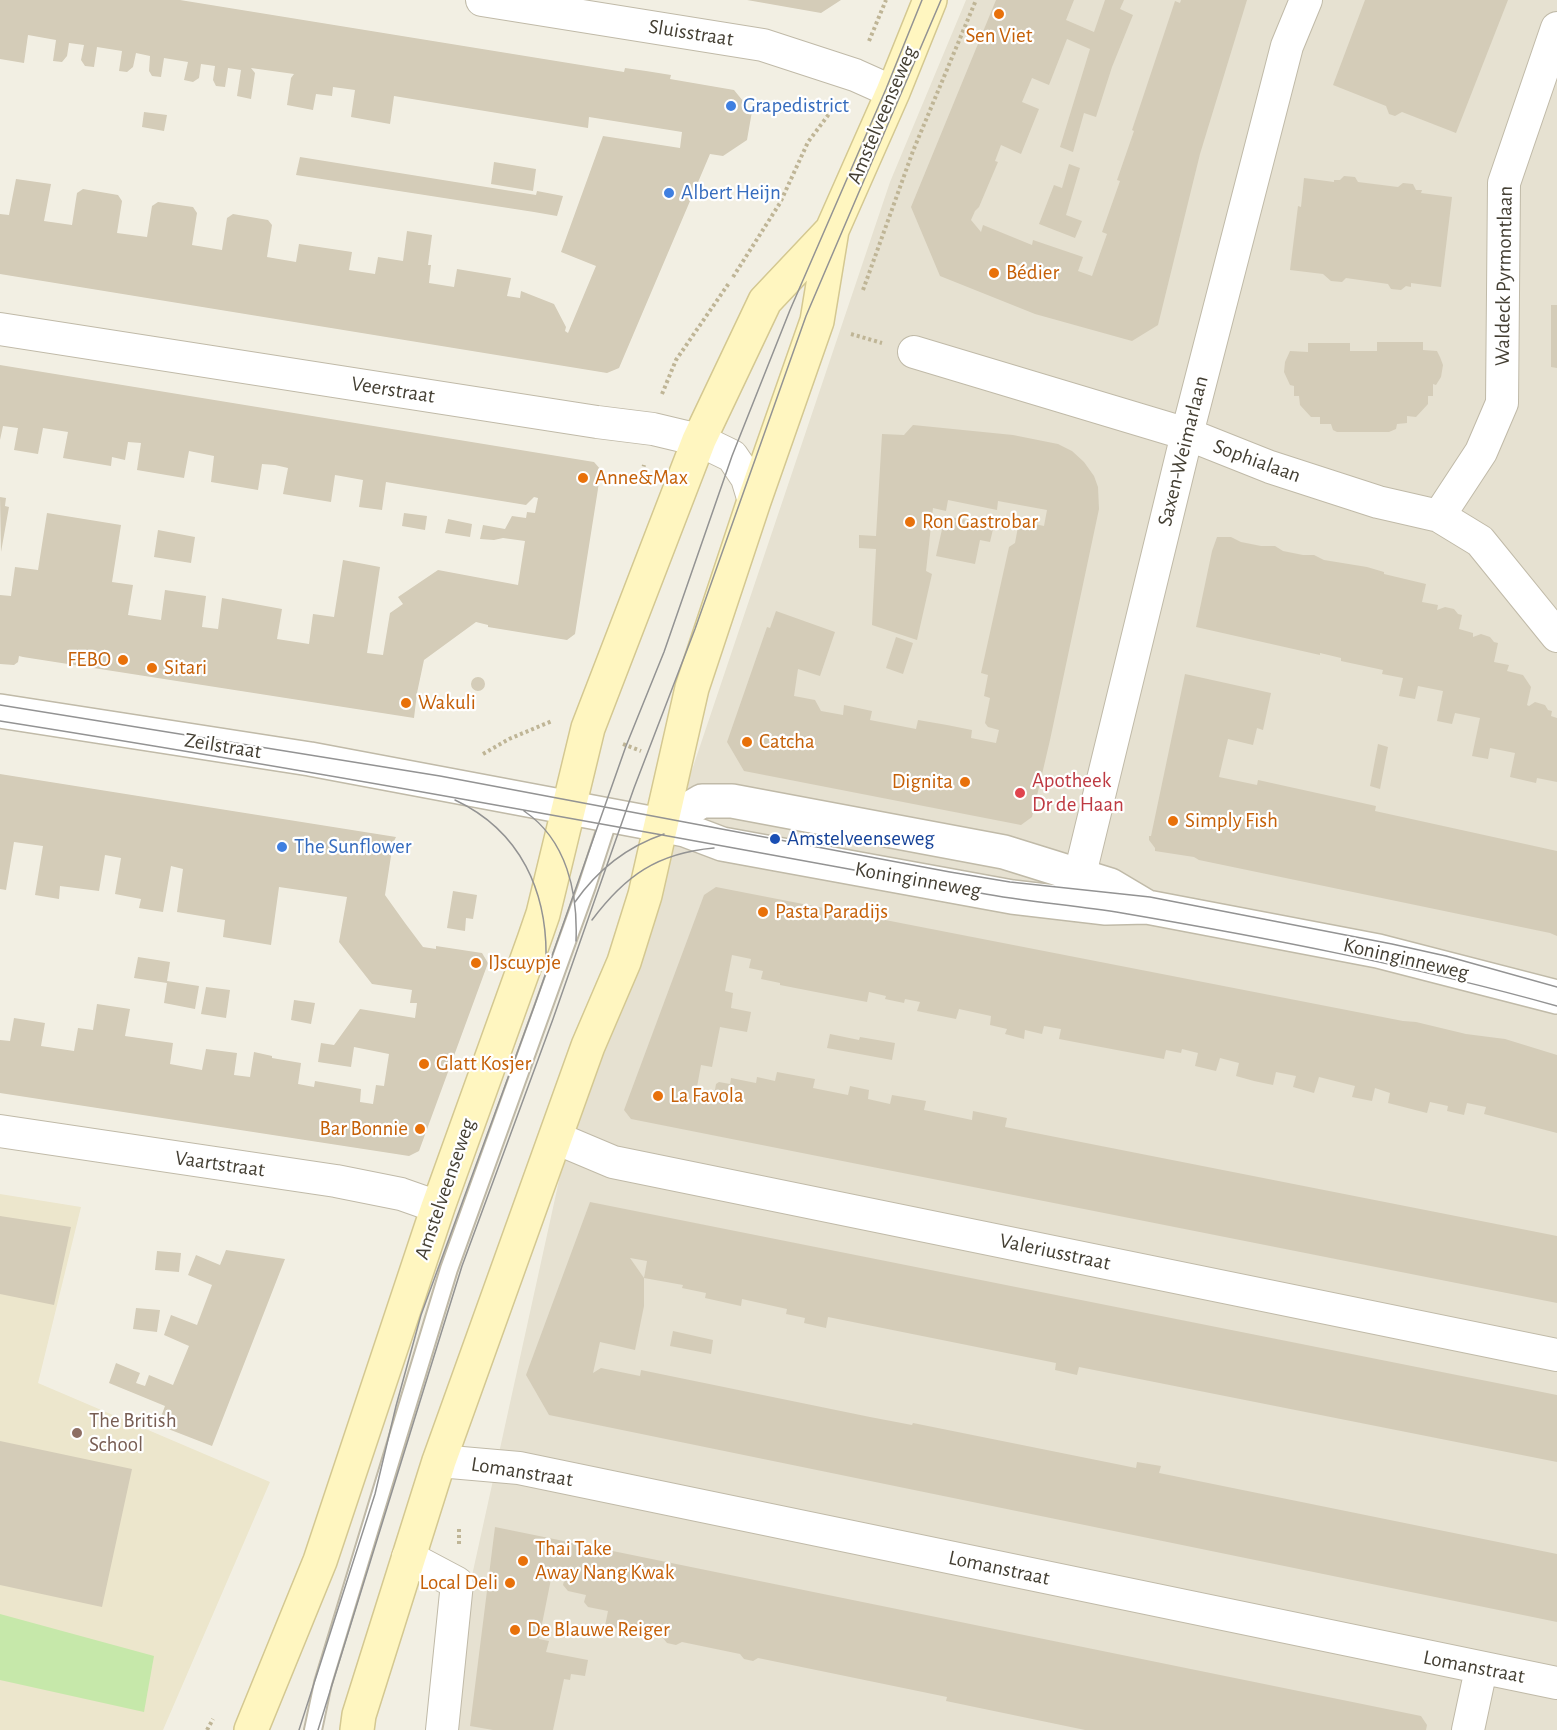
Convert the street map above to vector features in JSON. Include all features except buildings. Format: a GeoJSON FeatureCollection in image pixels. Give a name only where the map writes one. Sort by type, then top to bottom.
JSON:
{"type":"FeatureCollection","features":[{"type":"Feature","properties":{"kind":"main road","name":"Amstelveenseweg"},"geometry":{"type":"LineString","coordinates":[[357,1730],[359,1715],[439,1461],[588,1046],[624,962],[645,895],[692,688],[817,321],[832,230],[893,92],[930,0]]}},
{"type":"Feature","properties":{"kind":"main road","name":"Amstelveenseweg"},"geometry":{"type":"LineString","coordinates":[[251,1730],[320,1561],[438,1207],[543,914],[567,808],[573,724],[699,440],[765,301],[832,230]]}},
{"type":"Feature","properties":{"kind":"street","name":"Sluisstraat"},"geometry":{"type":"LineString","coordinates":[[482,0],[763,45],[855,75],[893,92]]}},
{"type":"Feature","properties":{"kind":"street","name":"Saxen-Weimarlaan"},"geometry":{"type":"LineString","coordinates":[[1068,904],[1080,874],[1187,434],[1287,46],[1306,0]]}},
{"type":"Feature","properties":{"kind":"street","name":"Waldeck Pyrmontlaan"},"geometry":{"type":"LineString","coordinates":[[1439,516],[1481,452],[1502,403],[1504,183],[1557,28]]}},
{"type":"Feature","properties":{"kind":"street","name":"Veerstraat"},"geometry":{"type":"LineString","coordinates":[[0,329],[653,429],[699,440],[732,456],[747,478],[754,501]]}},
{"type":"Feature","properties":{"kind":"street","name":"Sophialaan"},"geometry":{"type":"LineString","coordinates":[[914,352],[1187,434],[1270,467],[1378,502],[1439,516],[1480,541],[1557,636]]}},
{"type":"Feature","properties":{"kind":"street","name":"Zeilstraat"},"geometry":{"type":"LineString","coordinates":[[0,711],[310,759],[661,825]]}},
{"type":"Feature","properties":{"kind":"street","name":"Koninginneweg"},"geometry":{"type":"LineString","coordinates":[[661,825],[702,801],[732,801],[1004,852],[1110,885],[1147,907]]}},
{"type":"Feature","properties":{"kind":"street","name":"Koninginneweg"},"geometry":{"type":"LineString","coordinates":[[661,825],[685,830],[722,844],[1012,897],[1106,909],[1147,907],[1378,951],[1557,997]]}},
{"type":"Feature","properties":{"kind":"street","name":"Vaartstraat"},"geometry":{"type":"LineString","coordinates":[[0,1131],[336,1181],[401,1194],[438,1207]]}},
{"type":"Feature","properties":{"kind":"street","name":"Valeriusstraat"},"geometry":{"type":"LineString","coordinates":[[556,1138],[613,1162],[1557,1355]]}},
{"type":"Feature","properties":{"kind":"street","name":"Lomanstraat"},"geometry":{"type":"LineString","coordinates":[[439,1461],[519,1468],[1557,1683]]}},
{"type":"Feature","properties":{"kind":"street"},"geometry":{"type":"LineString","coordinates":[[408,1557],[457,1584],[442,1730]]}},
{"type":"Feature","properties":{"kind":"street"},"geometry":{"type":"LineString","coordinates":[[1468,1730],[1481,1669]]}},
{"type":"Feature","properties":{"kind":"lane","name":"Amstelveenseweg"},"geometry":{"type":"LineString","coordinates":[[313,1730],[318,1700],[449,1269],[584,896],[610,815]]}},
{"type":"Feature","properties":{"kind":"lane","name":"Amstelveenseweg"},"geometry":{"type":"LineString","coordinates":[[303,1730],[318,1700]]}},
{"type":"Feature","properties":{"kind":"path","name":"Amstelveenseweg"},"geometry":{"type":"LineString","coordinates":[[653,429],[663,390],[676,360],[728,286],[780,202],[808,142],[855,75],[886,0]]}},
{"type":"Feature","properties":{"kind":"path"},"geometry":{"type":"LineString","coordinates":[[445,786],[465,766],[489,749],[573,724],[673,765]]}},
{"type":"Feature","properties":{"kind":"shaded area"},"geometry":{"type":"Polygon","coordinates":[[[966,0],[1557,0],[1557,1730],[438,1730],[569,1135],[890,182],[966,0]]]}},
{"type":"Feature","properties":{"kind":"shaded area","name":"The British School"},"geometry":{"type":"Polygon","coordinates":[[[0,1194],[81,1207],[38,1383],[270,1482],[163,1730],[0,1730],[0,1194]]]}},
{"type":"Feature","properties":{"kind":"green space"},"geometry":{"type":"Polygon","coordinates":[[[0,1614],[154,1656],[144,1712],[0,1680],[0,1614]]]}},
{"type":"Feature","properties":{"kind":"tram line"},"geometry":{"type":"LineString","coordinates":[[299,1730],[375,1494],[421,1315],[535,1004],[626,746],[664,652],[732,456],[790,310],[922,0]]}},
{"type":"Feature","properties":{"kind":"tram line"},"geometry":{"type":"LineString","coordinates":[[318,1730],[462,1266],[553,1019],[634,788],[695,629],[806,316],[941,0]]}},
{"type":"Feature","properties":{"kind":"tram line"},"geometry":{"type":"LineString","coordinates":[[0,705],[440,776],[950,872],[1010,882],[1150,897],[1392,944],[1446,956],[1557,987]]}},
{"type":"Feature","properties":{"kind":"tram line"},"geometry":{"type":"LineString","coordinates":[[0,721],[368,782],[998,896],[1122,913],[1231,932],[1449,978],[1557,1006]]}},
{"type":"Feature","properties":{"kind":"tram line"},"geometry":{"type":"LineString","coordinates":[[455,800],[478,813],[497,829],[513,846],[526,866],[542,912],[546,962]]}},
{"type":"Feature","properties":{"kind":"tram line"},"geometry":{"type":"LineString","coordinates":[[524,811],[551,837],[567,869],[575,905],[576,941]]}},
{"type":"Feature","properties":{"kind":"tram line"},"geometry":{"type":"LineString","coordinates":[[575,902],[603,869],[637,845],[664,834]]}},
{"type":"Feature","properties":{"kind":"tram line"},"geometry":{"type":"LineString","coordinates":[[592,920],[617,891],[644,869],[676,855],[714,848]]}},
{"type":"Feature","properties":{"kind":"place","name":"Sen Viet"},"geometry":{"type":"Point","coordinates":[999,14]}},
{"type":"Feature","properties":{"kind":"place","name":"Grapedistrict"},"geometry":{"type":"Point","coordinates":[731,106]}},
{"type":"Feature","properties":{"kind":"place","name":"Albert Heijn"},"geometry":{"type":"Point","coordinates":[669,193]}},
{"type":"Feature","properties":{"kind":"place","name":"Bédier"},"geometry":{"type":"Point","coordinates":[994,273]}},
{"type":"Feature","properties":{"kind":"place","name":"Anne&Max"},"geometry":{"type":"Point","coordinates":[583,478]}},
{"type":"Feature","properties":{"kind":"place","name":"Ron Gastrobar"},"geometry":{"type":"Point","coordinates":[910,522]}},
{"type":"Feature","properties":{"kind":"place","name":"FEBO"},"geometry":{"type":"Point","coordinates":[123,660]}},
{"type":"Feature","properties":{"kind":"place","name":"Sitari"},"geometry":{"type":"Point","coordinates":[152,668]}},
{"type":"Feature","properties":{"kind":"place","name":"Wakuli"},"geometry":{"type":"Point","coordinates":[406,703]}},
{"type":"Feature","properties":{"kind":"place","name":"Catcha"},"geometry":{"type":"Point","coordinates":[747,742]}},
{"type":"Feature","properties":{"kind":"place","name":"Dignita"},"geometry":{"type":"Point","coordinates":[965,782]}},
{"type":"Feature","properties":{"kind":"place","name":"Apotheek Dr de Haan"},"geometry":{"type":"Point","coordinates":[1020,793]}},
{"type":"Feature","properties":{"kind":"place","name":"Simply Fish"},"geometry":{"type":"Point","coordinates":[1173,821]}},
{"type":"Feature","properties":{"kind":"place","name":"Amstelveenseweg"},"geometry":{"type":"Point","coordinates":[775,839]}},
{"type":"Feature","properties":{"kind":"place","name":"The Sunflower"},"geometry":{"type":"Point","coordinates":[282,847]}},
{"type":"Feature","properties":{"kind":"place","name":"Pasta Paradijs"},"geometry":{"type":"Point","coordinates":[763,912]}},
{"type":"Feature","properties":{"kind":"place","name":"IJscuypje"},"geometry":{"type":"Point","coordinates":[476,963]}},
{"type":"Feature","properties":{"kind":"place","name":"Glatt Kosjer"},"geometry":{"type":"Point","coordinates":[424,1064]}},
{"type":"Feature","properties":{"kind":"place","name":"La Favola"},"geometry":{"type":"Point","coordinates":[658,1096]}},
{"type":"Feature","properties":{"kind":"place","name":"Bar Bonnie"},"geometry":{"type":"Point","coordinates":[420,1129]}},
{"type":"Feature","properties":{"kind":"place","name":"The British School"},"geometry":{"type":"Point","coordinates":[77,1433]}},
{"type":"Feature","properties":{"kind":"place","name":"Thai Take Away Nang Kwak"},"geometry":{"type":"Point","coordinates":[523,1561]}},
{"type":"Feature","properties":{"kind":"place","name":"Local Deli"},"geometry":{"type":"Point","coordinates":[510,1583]}},
{"type":"Feature","properties":{"kind":"place","name":"De Blauwe Reiger"},"geometry":{"type":"Point","coordinates":[515,1630]}}]}
